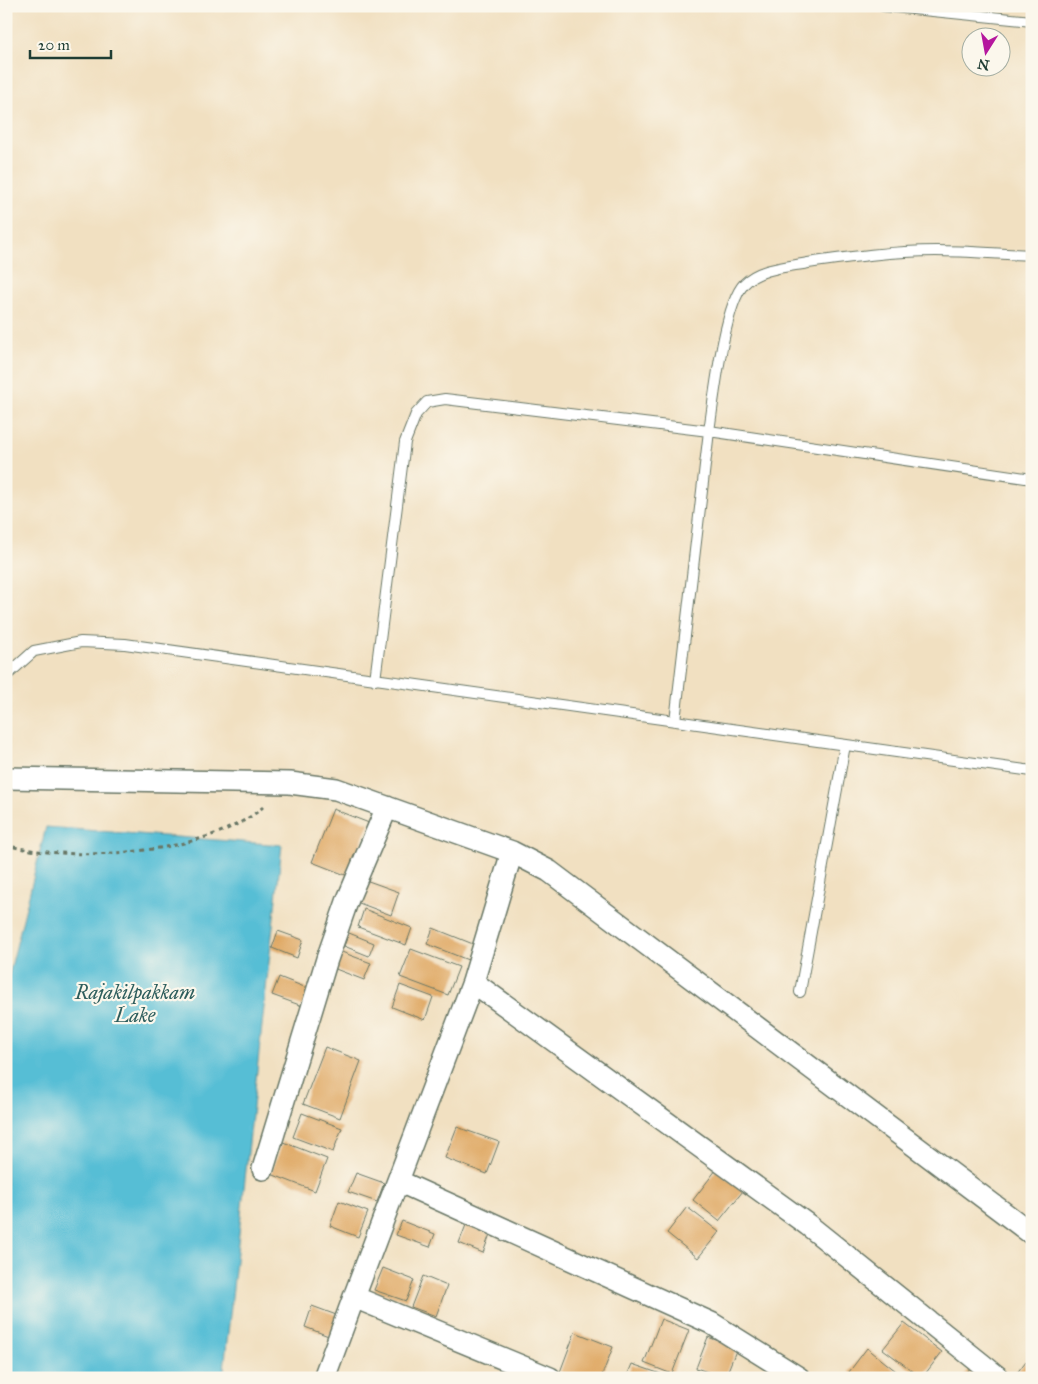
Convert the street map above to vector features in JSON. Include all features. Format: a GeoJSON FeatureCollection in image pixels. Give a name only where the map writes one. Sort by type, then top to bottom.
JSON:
{"type":"FeatureCollection","features":[{"type":"Feature","properties":{"kind":"street"},"geometry":{"type":"LineString","coordinates":[[6,778],[290,783],[336,789],[512,852],[549,871],[1032,1234]]}},
{"type":"Feature","properties":{"kind":"street"},"geometry":{"type":"LineString","coordinates":[[263,1168],[327,958],[348,899],[387,807]]}},
{"type":"Feature","properties":{"kind":"street"},"geometry":{"type":"LineString","coordinates":[[324,1378],[474,982],[512,852]]}},
{"type":"Feature","properties":{"kind":"street"},"geometry":{"type":"LineString","coordinates":[[474,982],[808,1225],[998,1378]]}},
{"type":"Feature","properties":{"kind":"street"},"geometry":{"type":"LineString","coordinates":[[398,1182],[711,1323],[799,1378]]}},
{"type":"Feature","properties":{"kind":"street"},"geometry":{"type":"LineString","coordinates":[[354,1297],[550,1378]]}},
{"type":"Feature","properties":{"kind":"lane"},"geometry":{"type":"LineString","coordinates":[[883,6],[1032,21]]}},
{"type":"Feature","properties":{"kind":"lane"},"geometry":{"type":"LineString","coordinates":[[675,721],[709,431],[728,318],[734,298],[743,285],[752,277],[774,269],[860,255],[936,251],[1032,255]]}},
{"type":"Feature","properties":{"kind":"lane"},"geometry":{"type":"LineString","coordinates":[[375,680],[406,442],[416,414],[427,402],[445,399],[709,431],[1032,479]]}},
{"type":"Feature","properties":{"kind":"lane"},"geometry":{"type":"LineString","coordinates":[[6,676],[34,651],[80,642],[125,644],[1032,770]]}},
{"type":"Feature","properties":{"kind":"lane"},"geometry":{"type":"LineString","coordinates":[[800,992],[845,745]]}},
{"type":"Feature","properties":{"kind":"path"},"geometry":{"type":"LineString","coordinates":[[6,845],[32,852],[78,855],[190,843],[259,811],[290,783]]}},
{"type":"Feature","properties":{"kind":"water","name":"Rajakilpakkam Lake"},"geometry":{"type":"Polygon","coordinates":[[[46,827],[282,845],[223,1378],[6,1378],[6,987],[46,827]]]}},
{"type":"Feature","properties":{"kind":"building"},"geometry":{"type":"Polygon","coordinates":[[[333,809],[369,823],[348,876],[312,862],[333,809]]]}},
{"type":"Feature","properties":{"kind":"building"},"geometry":{"type":"Polygon","coordinates":[[[360,878],[399,892],[391,915],[351,900],[360,878]]]}},
{"type":"Feature","properties":{"kind":"building"},"geometry":{"type":"Polygon","coordinates":[[[364,909],[412,928],[406,945],[358,927],[364,909]]]}},
{"type":"Feature","properties":{"kind":"building"},"geometry":{"type":"Polygon","coordinates":[[[433,928],[473,944],[468,960],[427,944],[433,928]]]}},
{"type":"Feature","properties":{"kind":"building"},"geometry":{"type":"Polygon","coordinates":[[[278,931],[303,940],[297,958],[272,948],[278,931]]]}},
{"type":"Feature","properties":{"kind":"building"},"geometry":{"type":"Polygon","coordinates":[[[349,933],[374,943],[369,956],[344,946],[349,933]]]}},
{"type":"Feature","properties":{"kind":"building"},"geometry":{"type":"Polygon","coordinates":[[[411,949],[459,967],[448,995],[400,977],[411,949]]]}},
{"type":"Feature","properties":{"kind":"building"},"geometry":{"type":"Polygon","coordinates":[[[339,951],[371,963],[364,980],[333,968],[339,951]]]}},
{"type":"Feature","properties":{"kind":"building"},"geometry":{"type":"Polygon","coordinates":[[[279,977],[312,990],[305,1007],[272,995],[279,977]]]}},
{"type":"Feature","properties":{"kind":"building"},"geometry":{"type":"Polygon","coordinates":[[[400,985],[433,997],[425,1020],[392,1007],[400,985]]]}},
{"type":"Feature","properties":{"kind":"building"},"geometry":{"type":"Polygon","coordinates":[[[325,1047],[361,1061],[340,1118],[303,1104],[325,1047]]]}},
{"type":"Feature","properties":{"kind":"building"},"geometry":{"type":"Polygon","coordinates":[[[302,1113],[342,1128],[333,1152],[293,1137],[302,1113]]]}},
{"type":"Feature","properties":{"kind":"building"},"geometry":{"type":"Polygon","coordinates":[[[457,1127],[499,1142],[487,1174],[445,1158],[457,1127]]]}},
{"type":"Feature","properties":{"kind":"building"},"geometry":{"type":"Polygon","coordinates":[[[283,1142],[327,1159],[315,1191],[271,1174],[283,1142]]]}},
{"type":"Feature","properties":{"kind":"building"},"geometry":{"type":"Polygon","coordinates":[[[716,1170],[743,1191],[719,1221],[693,1200],[716,1170]]]}},
{"type":"Feature","properties":{"kind":"building"},"geometry":{"type":"Polygon","coordinates":[[[356,1173],[384,1183],[377,1202],[348,1192],[356,1173]]]}},
{"type":"Feature","properties":{"kind":"building"},"geometry":{"type":"Polygon","coordinates":[[[339,1201],[368,1212],[358,1237],[330,1226],[339,1201]]]}},
{"type":"Feature","properties":{"kind":"building"},"geometry":{"type":"Polygon","coordinates":[[[687,1207],[719,1232],[698,1258],[667,1233],[687,1207]]]}},
{"type":"Feature","properties":{"kind":"building"},"geometry":{"type":"Polygon","coordinates":[[[402,1221],[435,1234],[430,1247],[396,1235],[402,1221]]]}},
{"type":"Feature","properties":{"kind":"building"},"geometry":{"type":"Polygon","coordinates":[[[466,1225],[490,1234],[483,1253],[459,1243],[466,1225]]]}},
{"type":"Feature","properties":{"kind":"building"},"geometry":{"type":"Polygon","coordinates":[[[383,1268],[414,1280],[406,1301],[374,1290],[383,1268]]]}},
{"type":"Feature","properties":{"kind":"building"},"geometry":{"type":"Polygon","coordinates":[[[423,1276],[447,1286],[436,1316],[411,1307],[423,1276]]]}},
{"type":"Feature","properties":{"kind":"building"},"geometry":{"type":"Polygon","coordinates":[[[312,1306],[339,1316],[331,1337],[305,1327],[312,1306]]]}},
{"type":"Feature","properties":{"kind":"building"},"geometry":{"type":"Polygon","coordinates":[[[661,1319],[689,1330],[672,1374],[644,1363],[661,1319]]]}},
{"type":"Feature","properties":{"kind":"building"},"geometry":{"type":"Polygon","coordinates":[[[904,1323],[942,1352],[922,1378],[883,1349],[904,1323]]]}},
{"type":"Feature","properties":{"kind":"building"},"geometry":{"type":"Polygon","coordinates":[[[575,1332],[613,1347],[601,1378],[575,1378],[560,1372],[575,1332]]]}},
{"type":"Feature","properties":{"kind":"building"},"geometry":{"type":"Polygon","coordinates":[[[708,1337],[737,1348],[725,1378],[696,1368],[708,1337]]]}},
{"type":"Feature","properties":{"kind":"building"},"geometry":{"type":"Polygon","coordinates":[[[867,1348],[896,1371],[890,1378],[857,1378],[849,1372],[867,1348]]]}},
{"type":"Feature","properties":{"kind":"building"},"geometry":{"type":"Polygon","coordinates":[[[1026,1361],[1032,1366],[1032,1378],[1013,1378],[1026,1361]]]}},
{"type":"Feature","properties":{"kind":"building"},"geometry":{"type":"Polygon","coordinates":[[[632,1364],[661,1374],[659,1378],[626,1378],[632,1364]]]}},
{"type":"Feature","properties":{"kind":"building"},"geometry":{"type":"Polygon","coordinates":[[[971,1367],[985,1378],[962,1378],[971,1367]]]}}]}
